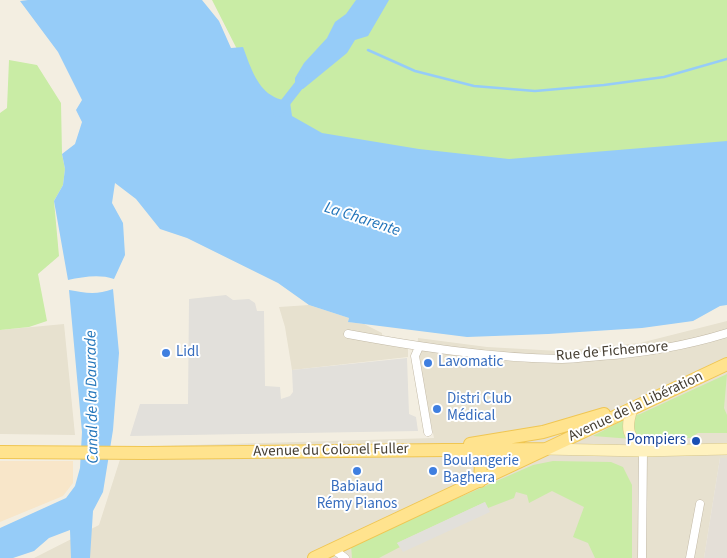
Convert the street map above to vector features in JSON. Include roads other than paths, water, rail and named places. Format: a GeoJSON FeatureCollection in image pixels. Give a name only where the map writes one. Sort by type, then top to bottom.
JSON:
{"type":"FeatureCollection","features":[{"type":"Feature","properties":{"kind":"main road","name":"Avenue de la Libération"},"geometry":{"type":"LineString","coordinates":[[314,558],[727,364]]}},
{"type":"Feature","properties":{"kind":"main road"},"geometry":{"type":"LineString","coordinates":[[453,449],[475,442],[534,434],[578,423],[656,397]]}},
{"type":"Feature","properties":{"kind":"main road"},"geometry":{"type":"LineString","coordinates":[[632,409],[627,425],[628,431],[642,451]]}},
{"type":"Feature","properties":{"kind":"main road"},"geometry":{"type":"LineString","coordinates":[[545,449],[642,451],[727,449]]}},
{"type":"Feature","properties":{"kind":"main road","name":"Avenue du Colonel Fuller"},"geometry":{"type":"LineString","coordinates":[[0,452],[117,453],[545,449]]}},
{"type":"Feature","properties":{"kind":"main road"},"geometry":{"type":"LineString","coordinates":[[472,450],[480,463],[480,481]]}},
{"type":"Feature","properties":{"kind":"street","name":"Rue de Fichemore"},"geometry":{"type":"LineString","coordinates":[[348,334],[419,347],[514,357],[564,359],[632,353],[686,344],[727,333]]}},
{"type":"Feature","properties":{"kind":"street"},"geometry":{"type":"LineString","coordinates":[[419,347],[415,356],[428,432]]}},
{"type":"Feature","properties":{"kind":"street"},"geometry":{"type":"LineString","coordinates":[[642,451],[642,558]]}},
{"type":"Feature","properties":{"kind":"street"},"geometry":{"type":"LineString","coordinates":[[690,558],[700,504]]}},
{"type":"Feature","properties":{"kind":"street"},"geometry":{"type":"LineString","coordinates":[[333,549],[345,558]]}},
{"type":"Feature","properties":{"kind":"water","name":"La Charente"},"geometry":{"type":"Polygon","coordinates":[[[202,0],[219,21],[231,48],[243,47],[261,86],[273,96],[290,102],[292,116],[322,133],[419,149],[509,159],[727,141],[727,305],[720,306],[693,321],[642,328],[548,334],[467,337],[348,322],[349,318],[309,305],[278,283],[187,238],[160,229],[136,199],[115,183],[112,203],[123,223],[125,255],[114,279],[97,276],[68,280],[54,201],[63,185],[65,169],[62,154],[75,144],[82,122],[76,110],[82,100],[58,52],[20,1],[202,0]]]}},
{"type":"Feature","properties":{"kind":"water"},"geometry":{"type":"Polygon","coordinates":[[[356,0],[389,0],[368,36],[355,40],[347,53],[303,89],[295,89],[295,78],[304,63],[327,38],[335,22],[346,14],[356,0]]]}},
{"type":"Feature","properties":{"kind":"water","name":"Canal de la Daurade"},"geometry":{"type":"Polygon","coordinates":[[[113,289],[119,353],[113,430],[103,492],[93,511],[90,558],[71,558],[70,530],[49,538],[34,551],[13,558],[0,558],[0,528],[66,498],[75,486],[80,468],[82,432],[69,290],[91,293],[113,289]]]}},
{"type":"Feature","properties":{"kind":"waterway"},"geometry":{"type":"LineString","coordinates":[[368,50],[415,71],[474,86],[535,91],[664,77],[727,59]]}},
{"type":"Feature","properties":{"kind":"waterway"},"geometry":{"type":"LineString","coordinates":[[278,112],[303,80]]}},
{"type":"Feature","properties":{"kind":"place","name":"Lidl"},"geometry":{"type":"Point","coordinates":[166,353]}},
{"type":"Feature","properties":{"kind":"place","name":"Lavomatic"},"geometry":{"type":"Point","coordinates":[428,363]}},
{"type":"Feature","properties":{"kind":"place","name":"Distri Club Médical"},"geometry":{"type":"Point","coordinates":[437,409]}},
{"type":"Feature","properties":{"kind":"place","name":"Pompiers"},"geometry":{"type":"Point","coordinates":[696,441]}},
{"type":"Feature","properties":{"kind":"place","name":"Babiaud Rémy Pianos"},"geometry":{"type":"Point","coordinates":[357,471]}},
{"type":"Feature","properties":{"kind":"place","name":"Boulangerie Baghera"},"geometry":{"type":"Point","coordinates":[433,471]}}]}
